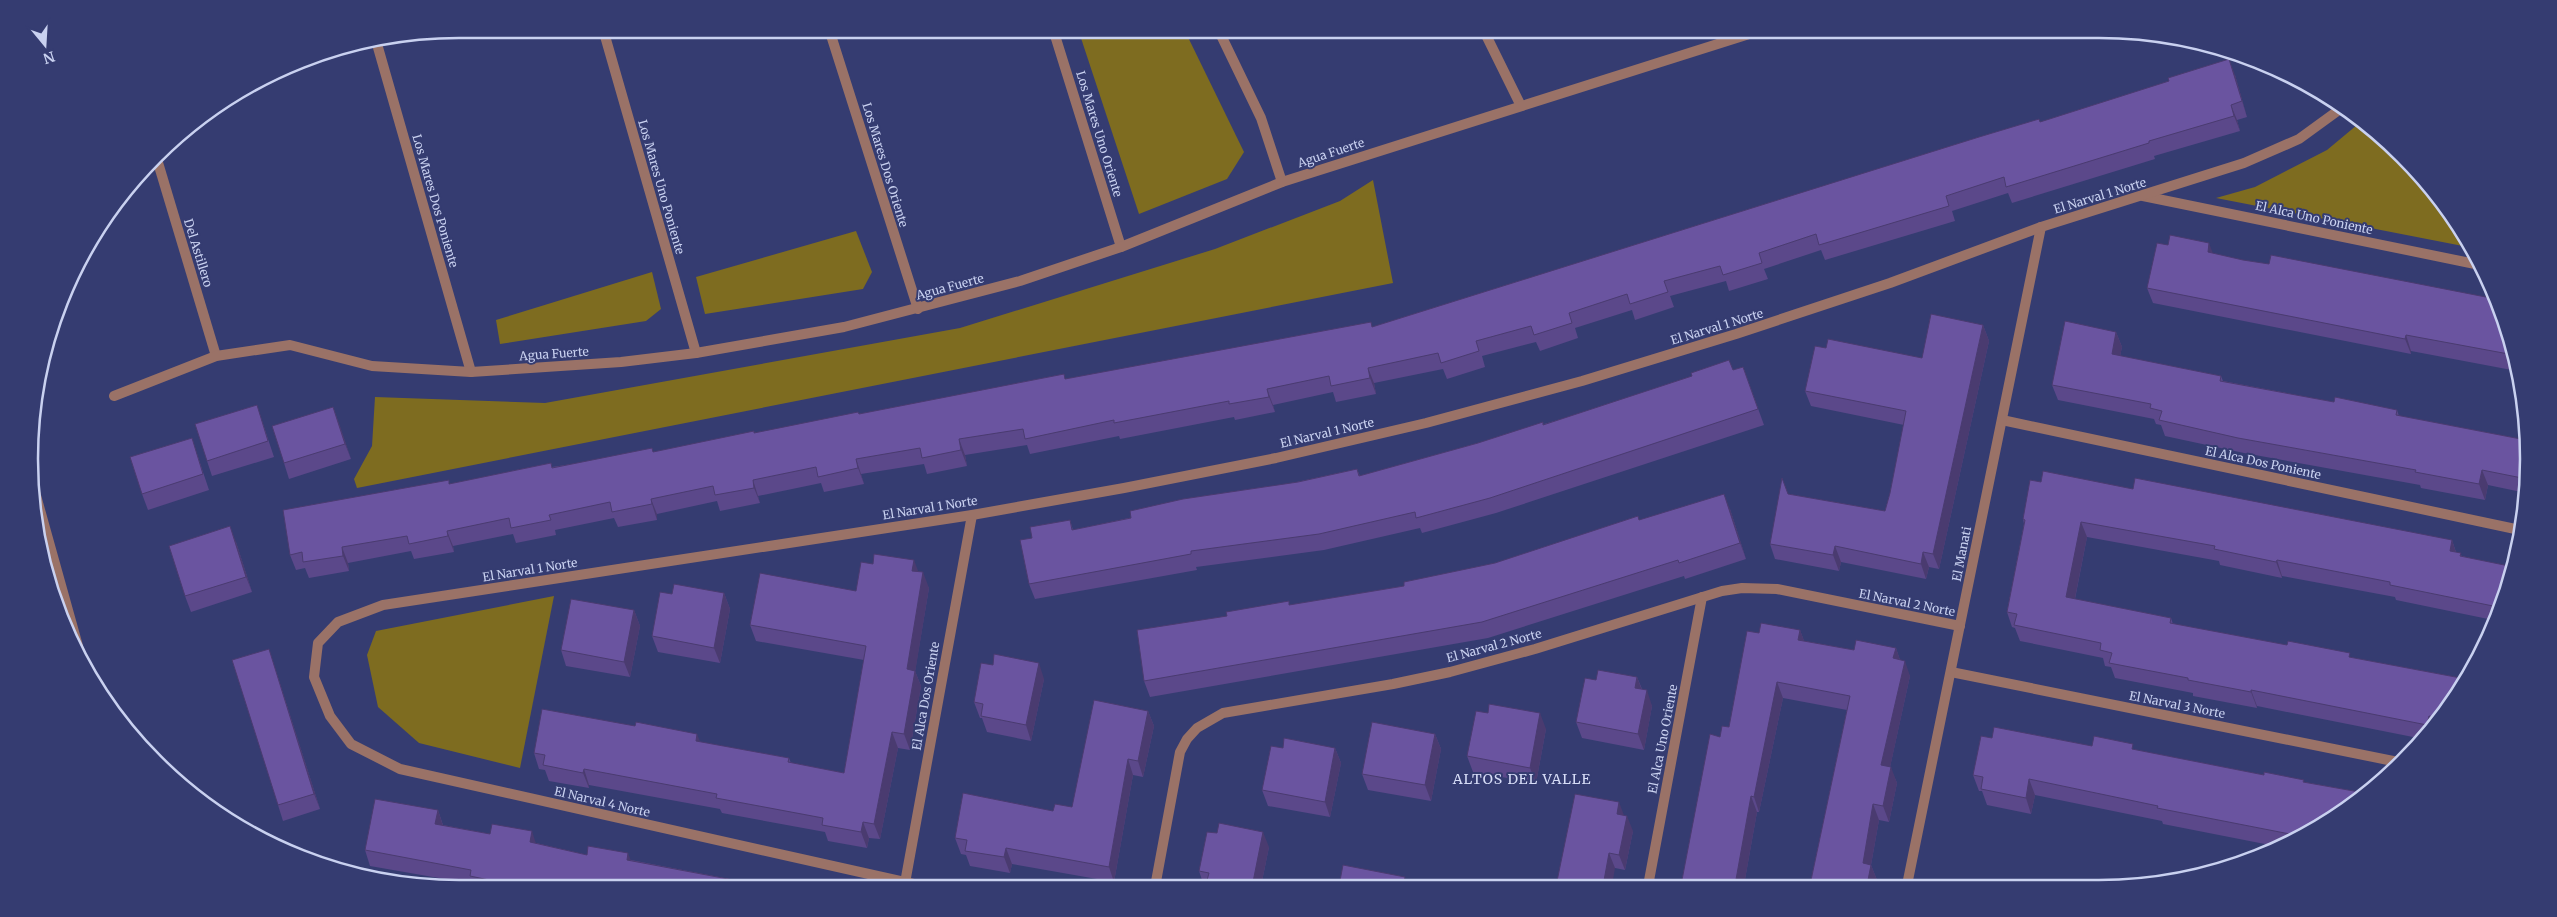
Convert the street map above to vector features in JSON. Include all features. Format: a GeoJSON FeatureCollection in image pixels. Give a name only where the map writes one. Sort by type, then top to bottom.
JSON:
{"type":"FeatureCollection","features":[{"type":"Feature","properties":{"kind":"street","name":"Los Mares Uno Poniente"},"geometry":{"type":"LineString","coordinates":[[606,38],[696,352]]}},
{"type":"Feature","properties":{"kind":"street","name":"Los Mares Dos Oriente"},"geometry":{"type":"LineString","coordinates":[[832,38],[918,309]]}},
{"type":"Feature","properties":{"kind":"street","name":"Los Mares Uno Oriente"},"geometry":{"type":"LineString","coordinates":[[1056,38],[1121,247]]}},
{"type":"Feature","properties":{"kind":"street"},"geometry":{"type":"LineString","coordinates":[[1222,38],[1261,118],[1282,182]]}},
{"type":"Feature","properties":{"kind":"street"},"geometry":{"type":"LineString","coordinates":[[1487,38],[1520,106]]}},
{"type":"Feature","properties":{"kind":"street","name":"Agua Fuerte"},"geometry":{"type":"LineString","coordinates":[[114,396],[216,356],[290,346],[372,366],[471,372],[546,368],[696,352],[844,327],[1020,281],[1121,247],[1282,182],[1725,38]]}},
{"type":"Feature","properties":{"kind":"street","name":"Los Mares Dos Poniente"},"geometry":{"type":"LineString","coordinates":[[378,46],[471,372]]}},
{"type":"Feature","properties":{"kind":"street","name":"El Narval 1 Norte"},"geometry":{"type":"LineString","coordinates":[[314,677],[318,643],[338,622],[382,605],[972,514],[1124,488],[1276,458],[1426,423],[1582,381],[1736,334],[1890,283],[2041,227],[2142,196],[2272,152],[2299,139],[2337,112]]}},
{"type":"Feature","properties":{"kind":"street","name":"Del Astillero"},"geometry":{"type":"LineString","coordinates":[[158,164],[216,356]]}},
{"type":"Feature","properties":{"kind":"street","name":"El Alca Uno Poniente"},"geometry":{"type":"LineString","coordinates":[[2142,196],[2471,263]]}},
{"type":"Feature","properties":{"kind":"street","name":"El Manati"},"geometry":{"type":"LineString","coordinates":[[1908,880],[2041,227]]}},
{"type":"Feature","properties":{"kind":"street","name":"El Alca Dos Poniente"},"geometry":{"type":"LineString","coordinates":[[2002,420],[2513,529]]}},
{"type":"Feature","properties":{"kind":"street"},"geometry":{"type":"LineString","coordinates":[[41,514],[72,625]]}},
{"type":"Feature","properties":{"kind":"street","name":"El Alca Dos Oriente"},"geometry":{"type":"LineString","coordinates":[[906,880],[972,514]]}},
{"type":"Feature","properties":{"kind":"street","name":"El Narval 2 Norte"},"geometry":{"type":"LineString","coordinates":[[1156,880],[1180,752],[1187,739],[1209,719],[1223,713],[1393,684],[1450,672],[1535,649],[1702,597],[1742,588],[1777,589],[1960,626]]}},
{"type":"Feature","properties":{"kind":"street","name":"El Alca Uno Oriente"},"geometry":{"type":"LineString","coordinates":[[1649,880],[1702,597]]}},
{"type":"Feature","properties":{"kind":"street","name":"El Narval 3 Norte"},"geometry":{"type":"LineString","coordinates":[[1951,672],[2391,761]]}},
{"type":"Feature","properties":{"kind":"street","name":"El Narval 4 Norte"},"geometry":{"type":"LineString","coordinates":[[314,677],[330,716],[351,744],[400,769],[892,880]]}},
{"type":"Feature","properties":{"kind":"shaded area"},"geometry":{"type":"Polygon","coordinates":[[[1081,38],[1188,38],[1244,152],[1227,179],[1139,214],[1081,38]]]}},
{"type":"Feature","properties":{"kind":"shaded area"},"geometry":{"type":"Polygon","coordinates":[[[2357,125],[2415,181],[2433,202],[2462,246],[2216,198],[2255,187],[2327,150],[2357,125]]]}},
{"type":"Feature","properties":{"kind":"shaded area"},"geometry":{"type":"Polygon","coordinates":[[[1373,180],[1393,283],[357,488],[354,479],[372,446],[375,397],[545,403],[960,328],[1215,249],[1340,201],[1373,180]]]}},
{"type":"Feature","properties":{"kind":"shaded area"},"geometry":{"type":"Polygon","coordinates":[[[856,231],[872,272],[863,289],[705,314],[696,277],[856,231]]]}},
{"type":"Feature","properties":{"kind":"shaded area"},"geometry":{"type":"Polygon","coordinates":[[[652,272],[661,309],[646,321],[500,344],[496,320],[652,272]]]}},
{"type":"Feature","properties":{"kind":"shaded area"},"geometry":{"type":"Polygon","coordinates":[[[554,596],[520,768],[419,743],[378,707],[367,655],[376,631],[554,596]]]}},
{"type":"Feature","properties":{"kind":"building"},"geometry":{"type":"Polygon","coordinates":[[[2229,59],[2242,101],[2231,105],[2234,116],[2006,187],[2004,177],[1946,196],[1949,206],[1819,245],[1816,234],[1759,253],[1762,263],[1723,275],[1720,266],[1664,281],[1668,292],[1630,304],[1627,294],[1569,313],[1572,323],[1534,335],[1531,326],[1476,341],[1479,351],[1441,363],[1438,353],[1368,368],[1370,378],[1331,386],[1329,376],[1267,389],[1269,397],[1229,404],[1229,401],[1114,423],[1114,420],[1025,439],[1023,429],[959,439],[961,450],[922,458],[920,448],[856,459],[858,468],[818,477],[816,467],[753,480],[754,488],[715,495],[713,486],[651,499],[652,504],[612,512],[610,502],[549,515],[551,520],[511,528],[509,518],[447,531],[448,536],[409,544],[407,536],[342,547],[343,556],[303,562],[302,552],[290,555],[283,510],[449,480],[449,484],[551,463],[552,468],[652,448],[653,452],[754,431],[754,433],[858,412],[859,414],[1064,374],[1065,379],[1371,322],[1372,327],[1979,137],[2039,119],[2040,122],[2169,81],[2168,78],[2229,59]]]}},
{"type":"Feature","properties":{"kind":"building"},"geometry":{"type":"Polygon","coordinates":[[[2170,235],[2209,243],[2208,252],[2243,260],[2269,264],[2271,255],[2487,297],[2506,353],[2406,335],[2405,339],[2147,288],[2157,243],[2168,245],[2170,235]]]}},
{"type":"Feature","properties":{"kind":"building"},"geometry":{"type":"Polygon","coordinates":[[[1931,314],[1983,325],[1933,554],[1923,552],[1921,564],[1835,546],[1833,555],[1770,544],[1782,478],[1788,494],[1885,511],[1890,493],[1906,411],[1805,391],[1815,346],[1826,348],[1828,339],[1922,358],[1931,314]]]}},
{"type":"Feature","properties":{"kind":"building"},"geometry":{"type":"Polygon","coordinates":[[[2065,321],[2116,332],[2112,354],[2221,376],[2220,381],[2334,402],[2335,397],[2397,410],[2396,415],[2519,439],[2519,477],[2482,470],[2479,484],[2415,472],[2416,470],[2238,438],[2159,420],[2162,411],[2150,408],[2151,404],[2052,385],[2065,321]]]}},
{"type":"Feature","properties":{"kind":"building"},"geometry":{"type":"Polygon","coordinates":[[[1729,360],[1733,370],[1743,367],[1758,409],[1490,498],[1416,518],[1415,512],[1319,534],[1191,551],[1191,554],[1029,584],[1020,540],[1032,538],[1030,527],[1070,520],[1072,530],[1131,518],[1130,511],[1183,499],[1298,482],[1357,469],[1359,476],[1478,443],[1543,422],[1543,425],[1692,376],[1691,373],[1729,360]]]}},
{"type":"Feature","properties":{"kind":"building"},"geometry":{"type":"Polygon","coordinates":[[[257,405],[268,441],[207,461],[195,424],[257,405]]]}},
{"type":"Feature","properties":{"kind":"building"},"geometry":{"type":"Polygon","coordinates":[[[333,407],[345,444],[284,463],[272,426],[333,407]]]}},
{"type":"Feature","properties":{"kind":"building"},"geometry":{"type":"Polygon","coordinates":[[[192,438],[203,474],[142,494],[130,457],[192,438]]]}},
{"type":"Feature","properties":{"kind":"building"},"geometry":{"type":"Polygon","coordinates":[[[2043,471],[2133,489],[2135,478],[2452,540],[2450,551],[2461,553],[2460,556],[2505,565],[2492,606],[2390,585],[2390,582],[2214,549],[2215,546],[2081,522],[2066,597],[2171,618],[2170,623],[2287,645],[2288,641],[2350,653],[2349,657],[2458,677],[2425,725],[2251,690],[2251,692],[2188,680],[2188,678],[2109,663],[2112,653],[2100,650],[2101,643],[2014,625],[2017,614],[2007,612],[2025,520],[2023,519],[2030,480],[2041,482],[2043,471]]]}},
{"type":"Feature","properties":{"kind":"building"},"geometry":{"type":"Polygon","coordinates":[[[1724,494],[1740,543],[1679,563],[1678,560],[1482,622],[1144,681],[1137,630],[1227,616],[1226,612],[1289,601],[1289,605],[1404,586],[1404,582],[1495,563],[1638,516],[1639,520],[1724,494]]]}},
{"type":"Feature","properties":{"kind":"building"},"geometry":{"type":"Polygon","coordinates":[[[230,526],[246,577],[185,596],[169,546],[230,526]]]}},
{"type":"Feature","properties":{"kind":"building"},"geometry":{"type":"Polygon","coordinates":[[[874,554],[914,560],[912,571],[923,572],[907,669],[915,671],[904,734],[892,732],[874,824],[863,822],[861,832],[822,825],[823,818],[716,798],[717,794],[584,769],[583,773],[543,765],[545,755],[534,753],[542,709],[635,726],[636,722],[697,734],[696,741],[789,758],[788,762],[844,773],[866,646],[750,625],[760,573],[856,591],[861,562],[873,564],[874,554]]]}},
{"type":"Feature","properties":{"kind":"building"},"geometry":{"type":"Polygon","coordinates":[[[674,584],[724,593],[714,648],[652,636],[660,592],[672,594],[674,584]]]}},
{"type":"Feature","properties":{"kind":"building"},"geometry":{"type":"Polygon","coordinates":[[[571,599],[634,610],[624,662],[561,650],[571,599]]]}},
{"type":"Feature","properties":{"kind":"building"},"geometry":{"type":"Polygon","coordinates":[[[1761,623],[1800,630],[1798,640],[1854,650],[1856,640],[1896,648],[1893,658],[1905,661],[1881,765],[1891,767],[1883,806],[1873,804],[1863,863],[1871,865],[1868,880],[1811,880],[1850,696],[1777,682],[1754,797],[1751,796],[1736,880],[1682,880],[1710,734],[1720,737],[1722,726],[1729,727],[1747,631],[1759,633],[1761,623]]]}},
{"type":"Feature","properties":{"kind":"building"},"geometry":{"type":"Polygon","coordinates":[[[269,649],[314,794],[278,805],[232,660],[269,649]]]}},
{"type":"Feature","properties":{"kind":"building"},"geometry":{"type":"Polygon","coordinates":[[[994,654],[1039,663],[1026,725],[981,716],[983,704],[974,702],[981,663],[993,665],[994,654]]]}},
{"type":"Feature","properties":{"kind":"building"},"geometry":{"type":"Polygon","coordinates":[[[1598,670],[1637,677],[1635,688],[1647,690],[1638,734],[1576,722],[1585,678],[1596,680],[1598,670]]]}},
{"type":"Feature","properties":{"kind":"building"},"geometry":{"type":"Polygon","coordinates":[[[1094,700],[1148,711],[1138,761],[1128,759],[1109,867],[1006,848],[1004,857],[965,851],[967,840],[955,838],[963,793],[1053,811],[1055,804],[1072,807],[1094,700]]]}},
{"type":"Feature","properties":{"kind":"building"},"geometry":{"type":"Polygon","coordinates":[[[1489,704],[1540,713],[1530,768],[1467,756],[1476,711],[1488,713],[1489,704]]]}},
{"type":"Feature","properties":{"kind":"building"},"geometry":{"type":"Polygon","coordinates":[[[1372,722],[1435,734],[1425,785],[1362,774],[1372,722]]]}},
{"type":"Feature","properties":{"kind":"building"},"geometry":{"type":"Polygon","coordinates":[[[1994,727],[2092,746],[2094,736],[2133,744],[2132,749],[2264,775],[2264,772],[2304,780],[2303,782],[2357,792],[2332,809],[2289,834],[2157,808],[2158,806],[2029,779],[2026,798],[1981,789],[1983,777],[1973,775],[1981,736],[1992,738],[1994,727]]]}},
{"type":"Feature","properties":{"kind":"building"},"geometry":{"type":"Polygon","coordinates":[[[1284,738],[1335,748],[1325,802],[1262,790],[1271,746],[1283,748],[1284,738]]]}},
{"type":"Feature","properties":{"kind":"building"},"geometry":{"type":"Polygon","coordinates":[[[1575,794],[1619,802],[1617,814],[1627,816],[1619,855],[1609,853],[1604,880],[1557,880],[1575,794]]]}},
{"type":"Feature","properties":{"kind":"building"},"geometry":{"type":"Polygon","coordinates":[[[375,799],[438,810],[435,824],[490,834],[492,824],[532,831],[530,842],[587,855],[588,846],[628,853],[627,860],[733,880],[489,880],[470,876],[471,870],[365,850],[375,799]]]}},
{"type":"Feature","properties":{"kind":"building"},"geometry":{"type":"Polygon","coordinates":[[[1219,823],[1263,832],[1253,880],[1207,880],[1209,873],[1199,871],[1207,832],[1217,833],[1219,823]]]}},
{"type":"Feature","properties":{"kind":"building"},"geometry":{"type":"Polygon","coordinates":[[[1343,865],[1405,877],[1404,880],[1340,880],[1343,865]]]}},
{"type":"Feature","properties":{"kind":"district","name":"ALTOS DEL VALLE"},"geometry":{"type":"Point","coordinates":[1522,779]}}]}
